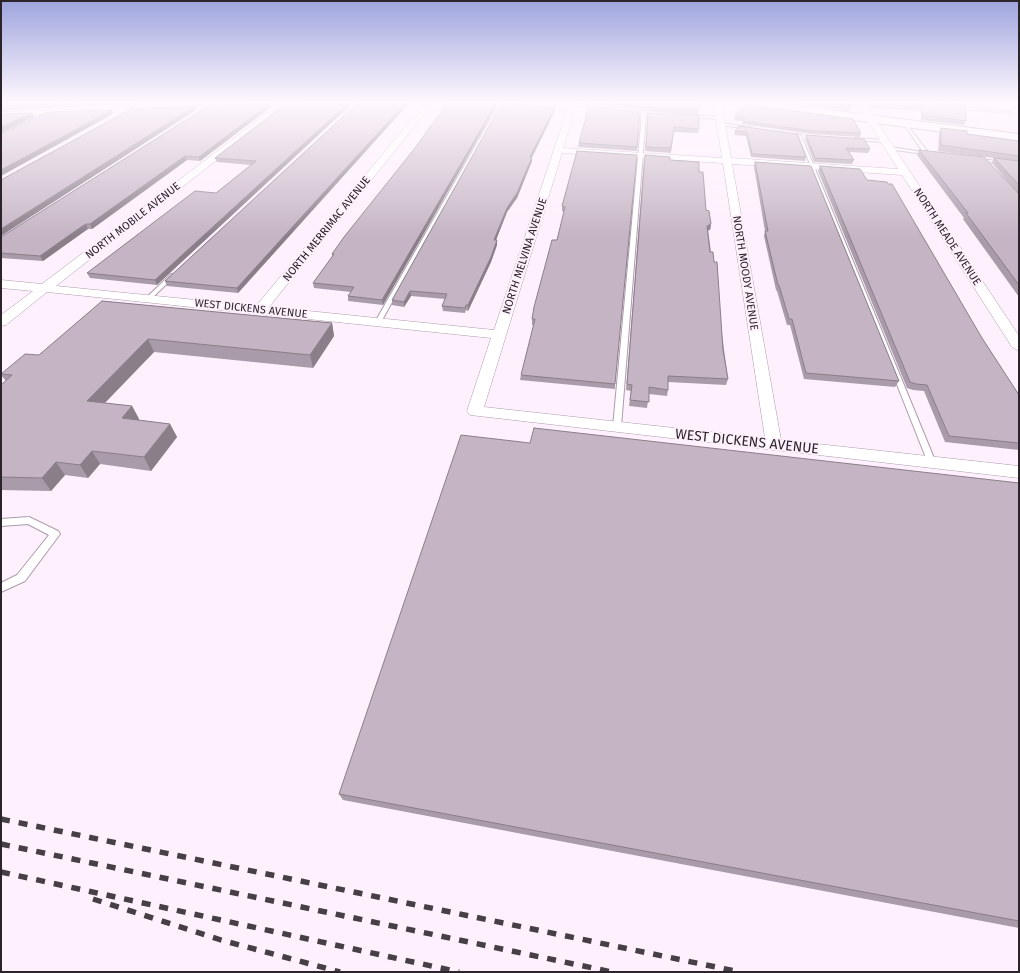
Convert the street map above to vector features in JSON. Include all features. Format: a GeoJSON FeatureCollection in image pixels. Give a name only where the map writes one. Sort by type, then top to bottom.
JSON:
{"type":"FeatureCollection","features":[{"type":"Feature","properties":{"kind":"street","name":"NORTH MOBILE AVENUE"},"geometry":{"type":"LineString","coordinates":[[1,322],[232,146]]}},
{"type":"Feature","properties":{"kind":"street","name":"NORTH MERRIMAC AVENUE"},"geometry":{"type":"LineString","coordinates":[[260,310],[394,146]]}},
{"type":"Feature","properties":{"kind":"street","name":"NORTH MELVINA AVENUE"},"geometry":{"type":"LineString","coordinates":[[475,411],[559,146]]}},
{"type":"Feature","properties":{"kind":"street","name":"NORTH MOODY AVENUE"},"geometry":{"type":"LineString","coordinates":[[724,146],[774,445]]}},
{"type":"Feature","properties":{"kind":"street","name":"NORTH MEADE AVENUE"},"geometry":{"type":"LineString","coordinates":[[888,146],[1019,347]]}},
{"type":"Feature","properties":{"kind":"street"},"geometry":{"type":"LineString","coordinates":[[558,150],[905,172]]}},
{"type":"Feature","properties":{"kind":"street","name":"WEST DICKENS AVENUE"},"geometry":{"type":"LineString","coordinates":[[1,284],[500,335]]}},
{"type":"Feature","properties":{"kind":"street","name":"WEST DICKENS AVENUE"},"geometry":{"type":"LineString","coordinates":[[475,411],[1019,472]]}},
{"type":"Feature","properties":{"kind":"lane"},"geometry":{"type":"LineString","coordinates":[[378,322],[476,146]]}},
{"type":"Feature","properties":{"kind":"lane"},"geometry":{"type":"LineString","coordinates":[[617,427],[640,146]]}},
{"type":"Feature","properties":{"kind":"lane"},"geometry":{"type":"LineString","coordinates":[[806,146],[932,463]]}},
{"type":"Feature","properties":{"kind":"lane"},"geometry":{"type":"LineString","coordinates":[[894,146],[936,155]]}},
{"type":"Feature","properties":{"kind":"lane"},"geometry":{"type":"LineString","coordinates":[[921,146],[926,153]]}},
{"type":"Feature","properties":{"kind":"lane"},"geometry":{"type":"LineString","coordinates":[[975,160],[1019,164]]}},
{"type":"Feature","properties":{"kind":"lane"},"geometry":{"type":"LineString","coordinates":[[984,161],[990,168]]}},
{"type":"Feature","properties":{"kind":"lane"},"geometry":{"type":"LineString","coordinates":[[148,299],[176,273]]}},
{"type":"Feature","properties":{"kind":"lane"},"geometry":{"type":"LineString","coordinates":[[1,523],[29,520],[55,534],[21,578],[1,588]]}},
{"type":"Feature","properties":{"kind":"building"},"geometry":{"type":"Polygon","coordinates":[[[1,146],[45,146],[1,170],[1,146]]]}},
{"type":"Feature","properties":{"kind":"building"},"geometry":{"type":"Polygon","coordinates":[[[63,146],[131,146],[1,229],[1,180],[63,146]]]}},
{"type":"Feature","properties":{"kind":"building"},"geometry":{"type":"Polygon","coordinates":[[[144,146],[213,146],[199,157],[185,156],[90,224],[81,227],[40,256],[1,253],[1,237],[144,146]]]}},
{"type":"Feature","properties":{"kind":"building"},"geometry":{"type":"Polygon","coordinates":[[[230,146],[301,146],[155,280],[87,273],[195,191],[216,193],[256,161],[215,158],[230,146]]]}},
{"type":"Feature","properties":{"kind":"building"},"geometry":{"type":"Polygon","coordinates":[[[311,146],[366,146],[237,288],[165,281],[311,146]]]}},
{"type":"Feature","properties":{"kind":"building"},"geometry":{"type":"Polygon","coordinates":[[[416,146],[471,146],[382,300],[348,296],[354,287],[313,283],[344,237],[416,146]]]}},
{"type":"Feature","properties":{"kind":"building"},"geometry":{"type":"Polygon","coordinates":[[[478,146],[535,146],[517,193],[507,208],[494,240],[497,240],[491,257],[468,305],[465,308],[442,306],[447,294],[410,291],[404,302],[392,300],[478,146]]]}},
{"type":"Feature","properties":{"kind":"building"},"geometry":{"type":"Polygon","coordinates":[[[646,146],[671,146],[671,148],[646,146]]]}},
{"type":"Feature","properties":{"kind":"building"},"geometry":{"type":"Polygon","coordinates":[[[750,146],[802,146],[806,157],[752,154],[750,146]]]}},
{"type":"Feature","properties":{"kind":"building"},"geometry":{"type":"Polygon","coordinates":[[[810,146],[868,146],[870,149],[846,148],[854,160],[815,158],[810,146]]]}},
{"type":"Feature","properties":{"kind":"building"},"geometry":{"type":"Polygon","coordinates":[[[951,146],[1019,146],[1019,156],[951,146]]]}},
{"type":"Feature","properties":{"kind":"building"},"geometry":{"type":"Polygon","coordinates":[[[919,150],[984,157],[1019,194],[1019,285],[966,213],[968,213],[919,150]]]}},
{"type":"Feature","properties":{"kind":"building"},"geometry":{"type":"Polygon","coordinates":[[[577,151],[637,155],[615,384],[521,375],[535,319],[532,319],[534,307],[552,240],[557,240],[565,207],[562,206],[577,151]]]}},
{"type":"Feature","properties":{"kind":"building"},"geometry":{"type":"Polygon","coordinates":[[[645,155],[670,157],[670,160],[699,162],[699,172],[703,172],[706,210],[709,211],[711,224],[707,226],[710,252],[713,252],[714,262],[717,262],[723,350],[728,379],[668,376],[668,390],[649,387],[649,402],[630,400],[632,385],[627,384],[645,155]]]}},
{"type":"Feature","properties":{"kind":"building"},"geometry":{"type":"Polygon","coordinates":[[[994,158],[1019,161],[1019,185],[994,158]]]}},
{"type":"Feature","properties":{"kind":"building"},"geometry":{"type":"Polygon","coordinates":[[[755,162],[811,166],[899,381],[806,373],[792,319],[789,319],[778,285],[765,231],[768,231],[755,162]]]}},
{"type":"Feature","properties":{"kind":"building"},"geometry":{"type":"Polygon","coordinates":[[[820,166],[860,169],[867,180],[892,184],[982,338],[1019,395],[1019,443],[949,436],[927,385],[910,382],[820,166]]]}},
{"type":"Feature","properties":{"kind":"building"},"geometry":{"type":"Polygon","coordinates":[[[102,301],[332,323],[310,355],[148,339],[87,401],[132,406],[122,418],[170,424],[144,457],[92,451],[80,465],[56,462],[42,478],[1,477],[1,385],[12,375],[1,374],[25,354],[39,355],[102,301]]]}},
{"type":"Feature","properties":{"kind":"building"},"geometry":{"type":"Polygon","coordinates":[[[534,428],[1019,483],[1019,921],[339,794],[461,435],[530,443],[534,428]]]}},
{"type":"Feature","properties":{"kind":"railway"},"geometry":{"type":"LineString","coordinates":[[1,819],[740,972]]}},
{"type":"Feature","properties":{"kind":"railway"},"geometry":{"type":"LineString","coordinates":[[1,844],[612,972]]}},
{"type":"Feature","properties":{"kind":"railway"},"geometry":{"type":"LineString","coordinates":[[1,872],[459,972]]}},
{"type":"Feature","properties":{"kind":"railway"},"geometry":{"type":"LineString","coordinates":[[93,899],[221,940],[340,972]]}}]}
